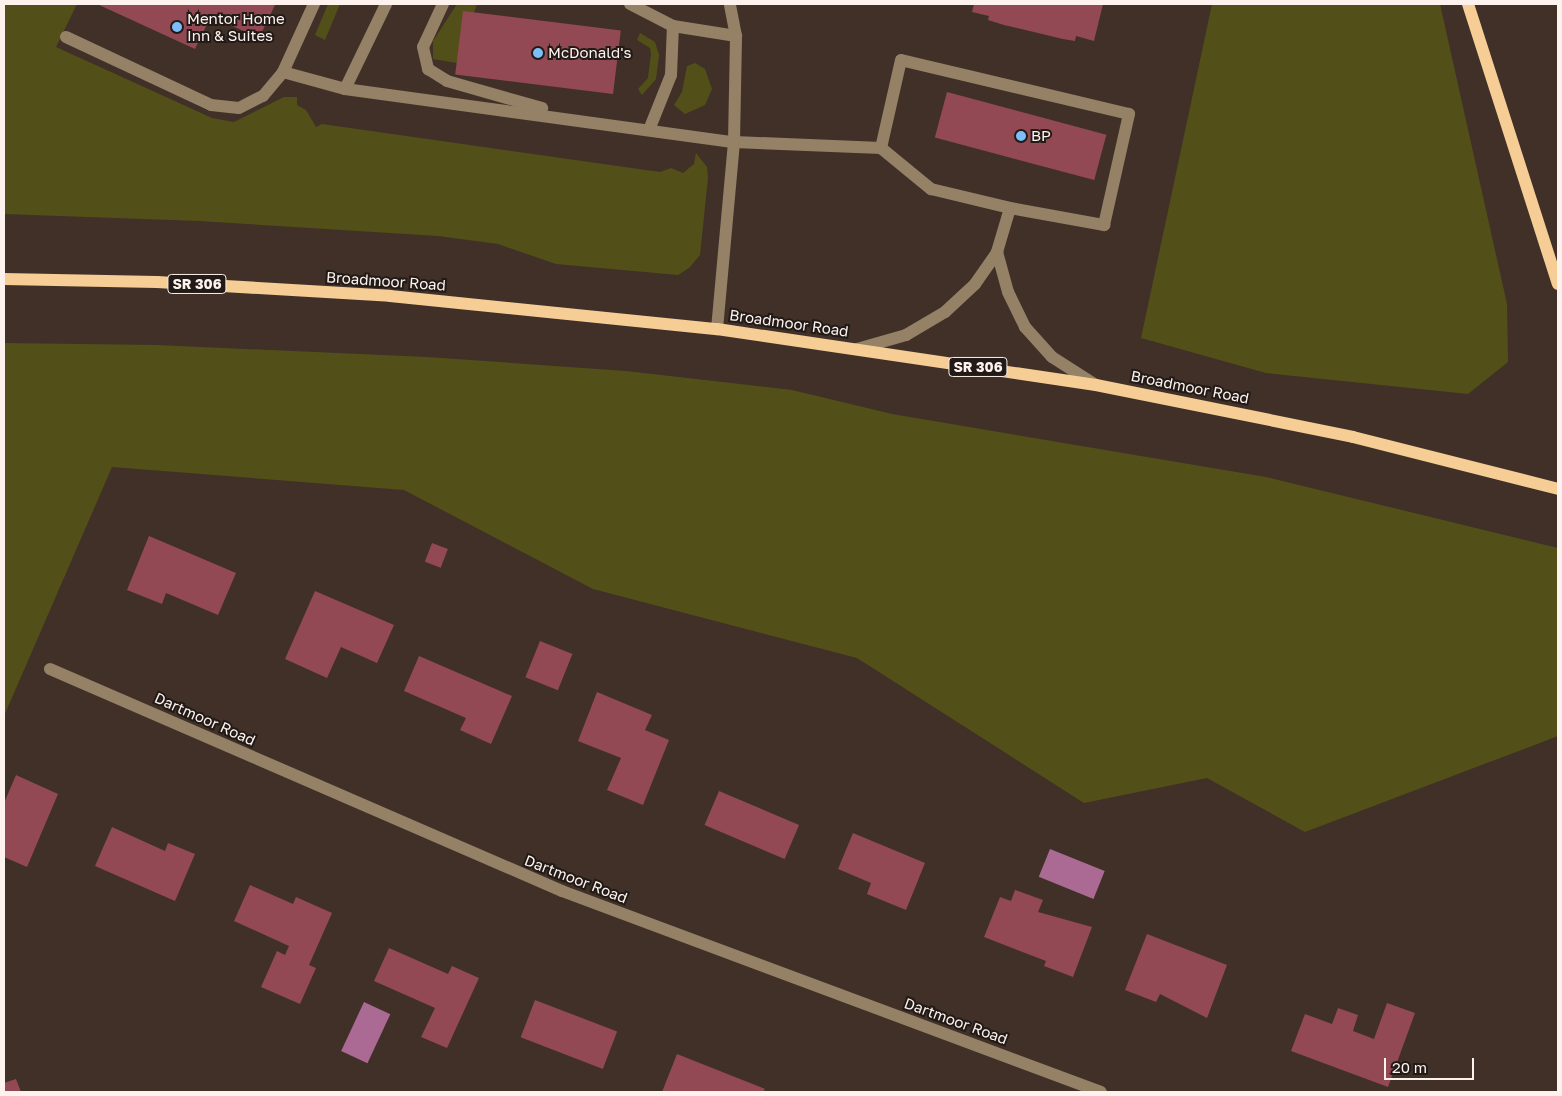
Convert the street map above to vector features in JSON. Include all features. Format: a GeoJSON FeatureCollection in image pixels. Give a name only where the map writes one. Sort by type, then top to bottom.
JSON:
{"type":"FeatureCollection","features":[{"type":"Feature","properties":{"kind":"main road"},"geometry":{"type":"LineString","coordinates":[[1468,4],[1558,284]]}},
{"type":"Feature","properties":{"kind":"main road","name":"Broadmoor Road"},"geometry":{"type":"LineString","coordinates":[[4,279],[156,282],[390,296],[717,329],[1096,385],[1353,437],[1558,489]]}},
{"type":"Feature","properties":{"kind":"street"},"geometry":{"type":"LineString","coordinates":[[66,37],[211,105],[239,108],[263,96],[283,72],[314,4]]}},
{"type":"Feature","properties":{"kind":"street"},"geometry":{"type":"LineString","coordinates":[[345,90],[386,4]]}},
{"type":"Feature","properties":{"kind":"street"},"geometry":{"type":"LineString","coordinates":[[442,4],[422,46],[424,63],[435,76],[585,120]]}},
{"type":"Feature","properties":{"kind":"street"},"geometry":{"type":"LineString","coordinates":[[630,4],[673,26],[736,36]]}},
{"type":"Feature","properties":{"kind":"street"},"geometry":{"type":"LineString","coordinates":[[717,329],[734,142],[736,36],[730,4]]}},
{"type":"Feature","properties":{"kind":"street"},"geometry":{"type":"LineString","coordinates":[[649,130],[671,75],[673,26]]}},
{"type":"Feature","properties":{"kind":"street"},"geometry":{"type":"LineString","coordinates":[[283,72],[345,90],[585,120],[734,142],[882,148],[931,189],[1010,208],[1104,225],[1130,114],[901,60],[882,148]]}},
{"type":"Feature","properties":{"kind":"street"},"geometry":{"type":"LineString","coordinates":[[857,349],[906,335],[945,312],[975,284],[997,252],[1010,208]]}},
{"type":"Feature","properties":{"kind":"street"},"geometry":{"type":"LineString","coordinates":[[997,252],[1008,292],[1025,327],[1052,357],[1096,385]]}},
{"type":"Feature","properties":{"kind":"street","name":"Dartmoor Road"},"geometry":{"type":"LineString","coordinates":[[50,669],[562,891],[1101,1092]]}},
{"type":"Feature","properties":{"kind":"shaded area"},"geometry":{"type":"Polygon","coordinates":[[[4,4],[77,4],[56,47],[212,118],[234,122],[284,97],[297,97],[297,105],[306,110],[316,127],[322,124],[660,172],[671,168],[683,173],[694,164],[696,153],[707,167],[708,178],[700,255],[689,268],[678,275],[556,264],[498,244],[438,236],[199,221],[4,214],[4,4]]]}},
{"type":"Feature","properties":{"kind":"shaded area"},"geometry":{"type":"Polygon","coordinates":[[[328,4],[340,4],[325,40],[315,35],[328,4]]]}},
{"type":"Feature","properties":{"kind":"shaded area"},"geometry":{"type":"Polygon","coordinates":[[[457,4],[477,4],[457,63],[433,59],[433,41],[457,4]]]}},
{"type":"Feature","properties":{"kind":"shaded area"},"geometry":{"type":"Polygon","coordinates":[[[1212,4],[1440,4],[1507,304],[1508,362],[1468,394],[1266,373],[1141,338],[1212,4]]]}},
{"type":"Feature","properties":{"kind":"shaded area"},"geometry":{"type":"Polygon","coordinates":[[[640,33],[655,42],[659,55],[656,79],[642,95],[638,89],[648,78],[651,54],[650,48],[637,40],[640,33]]]}},
{"type":"Feature","properties":{"kind":"shaded area"},"geometry":{"type":"Polygon","coordinates":[[[695,63],[705,69],[712,89],[705,105],[685,114],[674,105],[682,92],[687,66],[695,63]]]}},
{"type":"Feature","properties":{"kind":"shaded area"},"geometry":{"type":"Polygon","coordinates":[[[4,343],[157,345],[427,357],[626,371],[792,390],[892,414],[1266,477],[1558,548],[1558,736],[1305,832],[1207,778],[1084,803],[857,658],[593,589],[404,490],[112,467],[4,716],[4,343]]]}},
{"type":"Feature","properties":{"kind":"shaded area"},"geometry":{"type":"Polygon","coordinates":[[[1050,849],[1105,871],[1093,899],[1039,877],[1050,849]]]}},
{"type":"Feature","properties":{"kind":"shaded area"},"geometry":{"type":"Polygon","coordinates":[[[364,1002],[390,1014],[367,1063],[341,1051],[364,1002]]]}},
{"type":"Feature","properties":{"kind":"building","name":"Mentor Home Inn & Suites"},"geometry":{"type":"Polygon","coordinates":[[[97,4],[275,5],[259,38],[211,16],[195,49],[97,4]]]}},
{"type":"Feature","properties":{"kind":"building"},"geometry":{"type":"Polygon","coordinates":[[[974,4],[1103,4],[1094,41],[1076,36],[1075,41],[988,20],[989,16],[972,12],[974,4]]]}},
{"type":"Feature","properties":{"kind":"building","name":"McDonald's"},"geometry":{"type":"Polygon","coordinates":[[[463,11],[621,30],[613,94],[455,75],[463,11]]]}},
{"type":"Feature","properties":{"kind":"building"},"geometry":{"type":"Polygon","coordinates":[[[947,92],[1106,135],[1094,180],[935,137],[947,92]]]}},
{"type":"Feature","properties":{"kind":"building"},"geometry":{"type":"Polygon","coordinates":[[[149,536],[236,573],[218,615],[166,593],[162,604],[127,590],[149,536]]]}},
{"type":"Feature","properties":{"kind":"building"},"geometry":{"type":"Polygon","coordinates":[[[432,543],[448,549],[441,568],[425,562],[432,543]]]}},
{"type":"Feature","properties":{"kind":"building"},"geometry":{"type":"Polygon","coordinates":[[[315,591],[394,625],[377,663],[341,647],[327,678],[285,659],[315,591]]]}},
{"type":"Feature","properties":{"kind":"building"},"geometry":{"type":"Polygon","coordinates":[[[540,641],[572,654],[558,690],[525,677],[540,641]]]}},
{"type":"Feature","properties":{"kind":"building"},"geometry":{"type":"Polygon","coordinates":[[[419,656],[512,696],[491,744],[460,730],[466,718],[404,691],[419,656]]]}},
{"type":"Feature","properties":{"kind":"building"},"geometry":{"type":"Polygon","coordinates":[[[597,692],[652,715],[645,730],[669,740],[643,805],[607,790],[621,758],[578,741],[597,692]]]}},
{"type":"Feature","properties":{"kind":"building"},"geometry":{"type":"Polygon","coordinates":[[[16,775],[58,794],[27,867],[4,857],[4,803],[16,775]]]}},
{"type":"Feature","properties":{"kind":"building"},"geometry":{"type":"Polygon","coordinates":[[[719,791],[799,825],[785,859],[705,825],[719,791]]]}},
{"type":"Feature","properties":{"kind":"building"},"geometry":{"type":"Polygon","coordinates":[[[112,827],[165,851],[168,843],[195,854],[175,901],[95,866],[112,827]]]}},
{"type":"Feature","properties":{"kind":"building"},"geometry":{"type":"Polygon","coordinates":[[[853,833],[925,863],[906,910],[867,894],[871,883],[838,869],[853,833]]]}},
{"type":"Feature","properties":{"kind":"building"},"geometry":{"type":"Polygon","coordinates":[[[250,885],[293,904],[296,897],[332,913],[309,965],[316,968],[300,1004],[261,987],[277,951],[285,955],[289,946],[234,921],[250,885]]]}},
{"type":"Feature","properties":{"kind":"building"},"geometry":{"type":"Polygon","coordinates":[[[1015,890],[1043,900],[1038,912],[1092,927],[1073,977],[1044,966],[1046,961],[984,937],[1000,897],[1011,901],[1015,890]]]}},
{"type":"Feature","properties":{"kind":"building"},"geometry":{"type":"Polygon","coordinates":[[[1147,934],[1227,965],[1207,1018],[1160,994],[1156,1002],[1125,990],[1147,934]]]}},
{"type":"Feature","properties":{"kind":"building"},"geometry":{"type":"Polygon","coordinates":[[[389,948],[448,974],[452,966],[479,978],[447,1048],[421,1037],[435,1008],[374,981],[389,948]]]}},
{"type":"Feature","properties":{"kind":"building"},"geometry":{"type":"Polygon","coordinates":[[[535,1000],[617,1032],[603,1069],[521,1037],[535,1000]]]}},
{"type":"Feature","properties":{"kind":"building"},"geometry":{"type":"Polygon","coordinates":[[[1387,1003],[1415,1013],[1388,1087],[1291,1051],[1305,1014],[1332,1024],[1338,1008],[1358,1015],[1353,1031],[1374,1039],[1387,1003]]]}},
{"type":"Feature","properties":{"kind":"building"},"geometry":{"type":"Polygon","coordinates":[[[677,1054],[765,1089],[763,1092],[662,1092],[677,1054]]]}},
{"type":"Feature","properties":{"kind":"building"},"geometry":{"type":"Polygon","coordinates":[[[16,1079],[21,1092],[4,1092],[4,1083],[16,1079]]]}},
{"type":"Feature","properties":{"kind":"place","name":"Mentor Home Inn & Suites"},"geometry":{"type":"Point","coordinates":[177,27]}},
{"type":"Feature","properties":{"kind":"place","name":"McDonald's"},"geometry":{"type":"Point","coordinates":[538,53]}},
{"type":"Feature","properties":{"kind":"place","name":"BP"},"geometry":{"type":"Point","coordinates":[1021,136]}}]}
